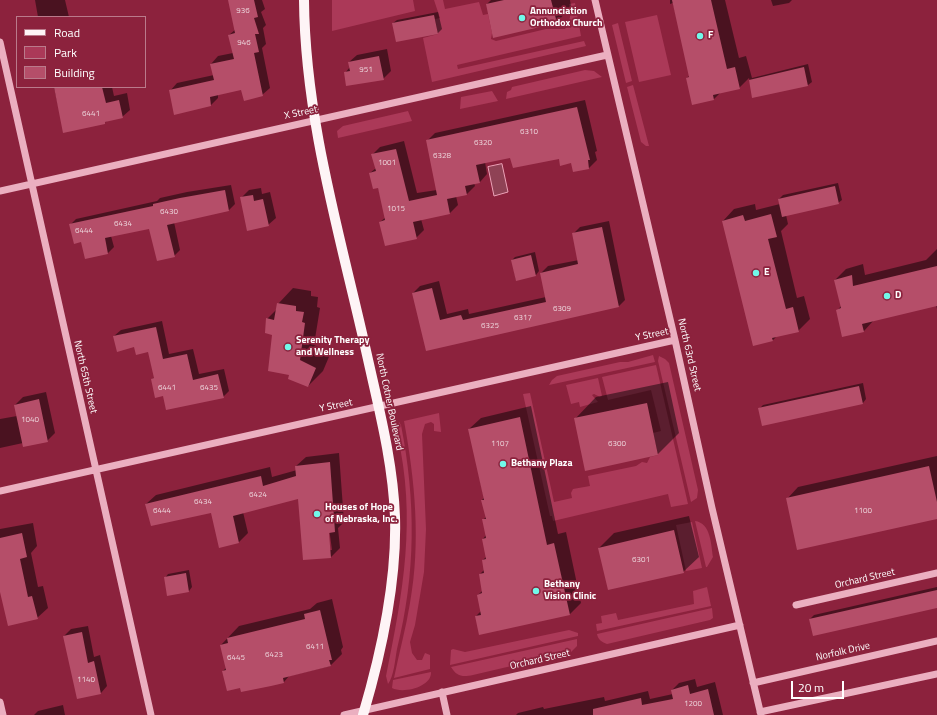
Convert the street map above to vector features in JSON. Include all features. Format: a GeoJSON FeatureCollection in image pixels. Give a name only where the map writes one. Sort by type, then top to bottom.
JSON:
{"type":"FeatureCollection","features":[{"type":"Feature","properties":{"kind":"main road","name":"North Cotner Boulevard"},"geometry":{"type":"LineString","coordinates":[[304,0],[307,70],[315,120],[379,406],[393,485],[395,546],[386,612],[364,713]]}},
{"type":"Feature","properties":{"kind":"street","name":"North 63rd Street"},"geometry":{"type":"LineString","coordinates":[[595,0],[761,714]]}},
{"type":"Feature","properties":{"kind":"street","name":"North 65th Street"},"geometry":{"type":"LineString","coordinates":[[0,42],[151,715]]}},
{"type":"Feature","properties":{"kind":"street","name":"X Street"},"geometry":{"type":"LineString","coordinates":[[0,191],[607,55]]}},
{"type":"Feature","properties":{"kind":"street","name":"Y Street"},"geometry":{"type":"LineString","coordinates":[[0,491],[675,340]]}},
{"type":"Feature","properties":{"kind":"street","name":"Orchard Street"},"geometry":{"type":"LineString","coordinates":[[796,605],[937,573]]}},
{"type":"Feature","properties":{"kind":"street","name":"Orchard Street"},"geometry":{"type":"LineString","coordinates":[[344,715],[364,713],[442,692],[740,625]]}},
{"type":"Feature","properties":{"kind":"street","name":"Norfolk Drive"},"geometry":{"type":"LineString","coordinates":[[753,683],[937,641]]}},
{"type":"Feature","properties":{"kind":"street"},"geometry":{"type":"LineString","coordinates":[[761,714],[937,674]]}},
{"type":"Feature","properties":{"kind":"street"},"geometry":{"type":"LineString","coordinates":[[442,692],[446,715]]}},
{"type":"Feature","properties":{"kind":"street"},"geometry":{"type":"LineString","coordinates":[[0,702],[3,715]]}},
{"type":"Feature","properties":{"kind":"green space"},"geometry":{"type":"Polygon","coordinates":[[[332,0],[413,0],[415,11],[332,31],[332,0]]]}},
{"type":"Feature","properties":{"kind":"green space"},"geometry":{"type":"Polygon","coordinates":[[[434,0],[443,0],[445,9],[479,2],[483,15],[488,14],[492,33],[491,39],[496,41],[546,29],[565,29],[570,17],[569,4],[575,3],[581,36],[457,65],[458,69],[584,41],[586,46],[432,82],[423,38],[438,34],[435,19],[440,18],[434,0]]]}},
{"type":"Feature","properties":{"kind":"green space"},"geometry":{"type":"Polygon","coordinates":[[[657,15],[671,75],[639,82],[625,22],[657,15]]]}},
{"type":"Feature","properties":{"kind":"green space"},"geometry":{"type":"Polygon","coordinates":[[[618,23],[632,81],[626,83],[612,25],[618,23]]]}},
{"type":"Feature","properties":{"kind":"green space"},"geometry":{"type":"Polygon","coordinates":[[[585,70],[594,71],[602,77],[506,99],[507,92],[511,90],[512,87],[585,70]]]}},
{"type":"Feature","properties":{"kind":"green space"},"geometry":{"type":"Polygon","coordinates":[[[633,85],[649,146],[646,146],[641,142],[627,87],[633,85]]]}},
{"type":"Feature","properties":{"kind":"green space"},"geometry":{"type":"Polygon","coordinates":[[[492,91],[498,101],[460,109],[461,97],[492,91]]]}},
{"type":"Feature","properties":{"kind":"green space"},"geometry":{"type":"Polygon","coordinates":[[[408,111],[412,121],[338,138],[337,131],[343,126],[408,111]]]}},
{"type":"Feature","properties":{"kind":"green space"},"geometry":{"type":"Polygon","coordinates":[[[653,355],[655,362],[549,385],[557,376],[620,362],[628,362],[653,355]]]}},
{"type":"Feature","properties":{"kind":"green space"},"geometry":{"type":"Polygon","coordinates":[[[659,356],[669,363],[698,490],[697,498],[691,502],[658,361],[659,356]]]}},
{"type":"Feature","properties":{"kind":"green space"},"geometry":{"type":"Polygon","coordinates":[[[656,365],[688,504],[671,507],[668,494],[553,521],[552,516],[550,516],[523,394],[530,393],[554,502],[572,498],[571,493],[573,489],[590,486],[588,476],[636,466],[642,462],[647,463],[650,457],[658,455],[653,433],[661,431],[651,390],[608,400],[602,377],[656,365]]]}},
{"type":"Feature","properties":{"kind":"green space"},"geometry":{"type":"Polygon","coordinates":[[[598,378],[602,396],[592,395],[598,402],[580,407],[579,402],[571,404],[566,385],[598,378]]]}},
{"type":"Feature","properties":{"kind":"green space"},"geometry":{"type":"Polygon","coordinates":[[[439,413],[441,432],[434,431],[434,424],[431,422],[425,424],[422,434],[426,529],[424,572],[415,625],[410,642],[412,653],[417,660],[422,660],[425,653],[430,655],[430,669],[394,678],[413,580],[416,534],[414,489],[404,421],[439,413]]]}},
{"type":"Feature","properties":{"kind":"green space"},"geometry":{"type":"Polygon","coordinates":[[[399,422],[401,425],[406,453],[409,481],[412,537],[411,565],[403,621],[393,672],[388,684],[386,676],[398,615],[407,525],[403,464],[397,433],[399,422]]]}},
{"type":"Feature","properties":{"kind":"green space"},"geometry":{"type":"Polygon","coordinates":[[[695,521],[704,526],[711,541],[713,557],[707,567],[706,567],[695,521]]]}},
{"type":"Feature","properties":{"kind":"green space"},"geometry":{"type":"Polygon","coordinates":[[[692,522],[702,568],[686,571],[676,525],[692,522]]]}},
{"type":"Feature","properties":{"kind":"green space"},"geometry":{"type":"Polygon","coordinates":[[[707,587],[711,606],[597,631],[596,624],[602,623],[601,616],[616,613],[618,620],[694,604],[693,591],[707,587]]]}},
{"type":"Feature","properties":{"kind":"green space"},"geometry":{"type":"Polygon","coordinates":[[[712,608],[713,618],[710,620],[607,644],[598,638],[597,634],[712,608]]]}},
{"type":"Feature","properties":{"kind":"green space"},"geometry":{"type":"Polygon","coordinates":[[[569,630],[578,633],[578,636],[450,665],[451,650],[453,649],[465,652],[569,630]]]}},
{"type":"Feature","properties":{"kind":"green space"},"geometry":{"type":"Polygon","coordinates":[[[577,639],[577,646],[571,652],[473,675],[460,676],[451,667],[577,639]]]}},
{"type":"Feature","properties":{"kind":"green space"},"geometry":{"type":"Polygon","coordinates":[[[431,672],[427,682],[416,688],[409,690],[397,690],[392,688],[393,680],[431,672]]]}},
{"type":"Feature","properties":{"kind":"shaded area"},"geometry":{"type":"Polygon","coordinates":[[[502,164],[508,192],[494,196],[488,167],[502,164]]]}},
{"type":"Feature","properties":{"kind":"building"},"geometry":{"type":"Polygon","coordinates":[[[228,0],[254,0],[258,17],[254,18],[259,34],[255,34],[259,52],[254,53],[263,96],[244,101],[241,90],[210,97],[211,106],[174,115],[169,90],[214,80],[210,64],[234,59],[228,35],[235,33],[228,0]]]}},
{"type":"Feature","properties":{"kind":"building","name":"Annunciation Orthodox Church"},"geometry":{"type":"Polygon","coordinates":[[[504,0],[551,0],[557,23],[493,38],[486,4],[504,0]]]}},
{"type":"Feature","properties":{"kind":"building","name":"F"},"geometry":{"type":"Polygon","coordinates":[[[672,0],[711,0],[727,69],[735,67],[740,89],[713,95],[714,100],[692,105],[686,78],[689,77],[672,0]]]}},
{"type":"Feature","properties":{"kind":"building"},"geometry":{"type":"Polygon","coordinates":[[[434,15],[438,34],[396,42],[392,23],[434,15]]]}},
{"type":"Feature","properties":{"kind":"building"},"geometry":{"type":"Polygon","coordinates":[[[379,56],[384,80],[346,86],[344,72],[350,71],[348,62],[379,56]]]}},
{"type":"Feature","properties":{"kind":"building"},"geometry":{"type":"Polygon","coordinates":[[[804,67],[808,86],[752,98],[749,80],[804,67]]]}},
{"type":"Feature","properties":{"kind":"building"},"geometry":{"type":"Polygon","coordinates":[[[54,88],[102,88],[106,103],[119,100],[123,118],[105,122],[105,124],[63,133],[54,88]]]}},
{"type":"Feature","properties":{"kind":"building"},"geometry":{"type":"Polygon","coordinates":[[[577,107],[590,160],[588,160],[589,169],[573,172],[571,163],[560,166],[559,159],[513,168],[510,158],[476,165],[480,183],[465,186],[467,195],[447,199],[450,214],[413,222],[417,239],[385,246],[379,222],[385,220],[378,188],[373,189],[369,173],[376,171],[371,154],[396,149],[409,201],[437,195],[426,140],[577,107]]]}},
{"type":"Feature","properties":{"kind":"building"},"geometry":{"type":"Polygon","coordinates":[[[835,186],[839,204],[782,217],[778,199],[835,186]]]}},
{"type":"Feature","properties":{"kind":"building"},"geometry":{"type":"Polygon","coordinates":[[[225,190],[229,211],[167,225],[175,257],[157,261],[149,229],[105,238],[108,254],[85,259],[81,242],[74,244],[69,224],[153,206],[153,204],[180,198],[225,190]]]}},
{"type":"Feature","properties":{"kind":"building"},"geometry":{"type":"Polygon","coordinates":[[[253,195],[254,201],[263,199],[269,226],[247,231],[240,197],[253,195]]]}},
{"type":"Feature","properties":{"kind":"building","name":"E"},"geometry":{"type":"Polygon","coordinates":[[[771,214],[777,237],[768,239],[786,309],[793,307],[799,332],[772,338],[773,341],[753,346],[722,221],[743,215],[745,221],[771,214]]]}},
{"type":"Feature","properties":{"kind":"building"},"geometry":{"type":"Polygon","coordinates":[[[602,227],[619,307],[426,351],[412,293],[432,288],[440,320],[461,315],[463,320],[546,302],[540,273],[578,264],[572,233],[602,227]]]}},
{"type":"Feature","properties":{"kind":"building"},"geometry":{"type":"Polygon","coordinates":[[[531,255],[536,276],[516,281],[511,260],[531,255]]]}},
{"type":"Feature","properties":{"kind":"building","name":"D"},"geometry":{"type":"Polygon","coordinates":[[[937,266],[937,306],[862,324],[864,332],[842,337],[836,310],[841,308],[834,280],[852,275],[853,286],[937,266]]]}},
{"type":"Feature","properties":{"kind":"building","name":"Serenity Therapy and Wellness"},"geometry":{"type":"Polygon","coordinates":[[[277,303],[296,306],[296,311],[304,312],[302,322],[305,323],[300,360],[316,368],[308,387],[288,379],[289,375],[268,371],[272,335],[265,333],[266,318],[274,320],[277,303]]]}},
{"type":"Feature","properties":{"kind":"building"},"geometry":{"type":"Polygon","coordinates":[[[156,327],[163,359],[187,354],[193,380],[218,374],[224,398],[166,410],[163,396],[155,398],[151,379],[154,378],[148,352],[136,355],[134,347],[117,352],[113,336],[156,327]]]}},
{"type":"Feature","properties":{"kind":"building"},"geometry":{"type":"Polygon","coordinates":[[[859,386],[863,404],[762,426],[758,408],[859,386]]]}},
{"type":"Feature","properties":{"kind":"building"},"geometry":{"type":"Polygon","coordinates":[[[39,399],[48,442],[23,447],[14,405],[39,399]]]}},
{"type":"Feature","properties":{"kind":"building"},"geometry":{"type":"Polygon","coordinates":[[[647,403],[658,455],[585,471],[574,418],[647,403]]]}},
{"type":"Feature","properties":{"kind":"building"},"geometry":{"type":"Polygon","coordinates":[[[520,417],[547,545],[554,543],[570,615],[479,635],[475,616],[481,615],[477,595],[482,593],[479,574],[484,573],[482,560],[486,559],[482,539],[486,538],[482,519],[486,519],[481,500],[484,500],[468,429],[520,417]]]}},
{"type":"Feature","properties":{"kind":"building"},"geometry":{"type":"Polygon","coordinates":[[[330,462],[335,532],[329,533],[331,558],[303,560],[298,499],[233,516],[239,543],[219,548],[211,513],[151,526],[145,504],[261,476],[263,486],[296,476],[295,466],[330,462]]]}},
{"type":"Feature","properties":{"kind":"building"},"geometry":{"type":"Polygon","coordinates":[[[929,466],[937,502],[937,519],[797,550],[786,498],[929,466]]]}},
{"type":"Feature","properties":{"kind":"building"},"geometry":{"type":"Polygon","coordinates":[[[674,530],[684,573],[608,590],[598,548],[674,530]]]}},
{"type":"Feature","properties":{"kind":"building"},"geometry":{"type":"Polygon","coordinates":[[[22,533],[27,557],[20,559],[28,597],[32,596],[38,619],[8,626],[0,592],[0,538],[22,533]]]}},
{"type":"Feature","properties":{"kind":"building"},"geometry":{"type":"Polygon","coordinates":[[[186,573],[189,592],[167,596],[164,577],[186,573]]]}},
{"type":"Feature","properties":{"kind":"building"},"geometry":{"type":"Polygon","coordinates":[[[937,590],[937,608],[813,636],[809,619],[937,590]]]}},
{"type":"Feature","properties":{"kind":"building"},"geometry":{"type":"Polygon","coordinates":[[[320,610],[332,660],[329,660],[331,666],[283,678],[284,683],[241,692],[240,688],[227,691],[222,671],[226,670],[220,645],[228,643],[227,638],[305,619],[304,614],[320,610]]]}},
{"type":"Feature","properties":{"kind":"building"},"geometry":{"type":"Polygon","coordinates":[[[82,632],[88,663],[94,661],[101,694],[77,699],[63,636],[82,632]]]}},
{"type":"Feature","properties":{"kind":"building"},"geometry":{"type":"Polygon","coordinates":[[[688,685],[690,694],[708,689],[714,715],[593,715],[593,709],[641,698],[642,705],[673,699],[671,690],[688,685]]]}},
{"type":"Feature","properties":{"kind":"place","name":"Annunciation Orthodox Church"},"geometry":{"type":"Point","coordinates":[522,18]}},
{"type":"Feature","properties":{"kind":"place","name":"F"},"geometry":{"type":"Point","coordinates":[700,36]}},
{"type":"Feature","properties":{"kind":"place","name":"E"},"geometry":{"type":"Point","coordinates":[756,273]}},
{"type":"Feature","properties":{"kind":"place","name":"D"},"geometry":{"type":"Point","coordinates":[887,296]}},
{"type":"Feature","properties":{"kind":"place","name":"Serenity Therapy and Wellness"},"geometry":{"type":"Point","coordinates":[288,347]}},
{"type":"Feature","properties":{"kind":"place","name":"Bethany Plaza"},"geometry":{"type":"Point","coordinates":[503,464]}},
{"type":"Feature","properties":{"kind":"place","name":"Houses of Hope of Nebraska, Inc."},"geometry":{"type":"Point","coordinates":[317,514]}},
{"type":"Feature","properties":{"kind":"place","name":"Bethany Vision Clinic"},"geometry":{"type":"Point","coordinates":[536,591]}}]}
